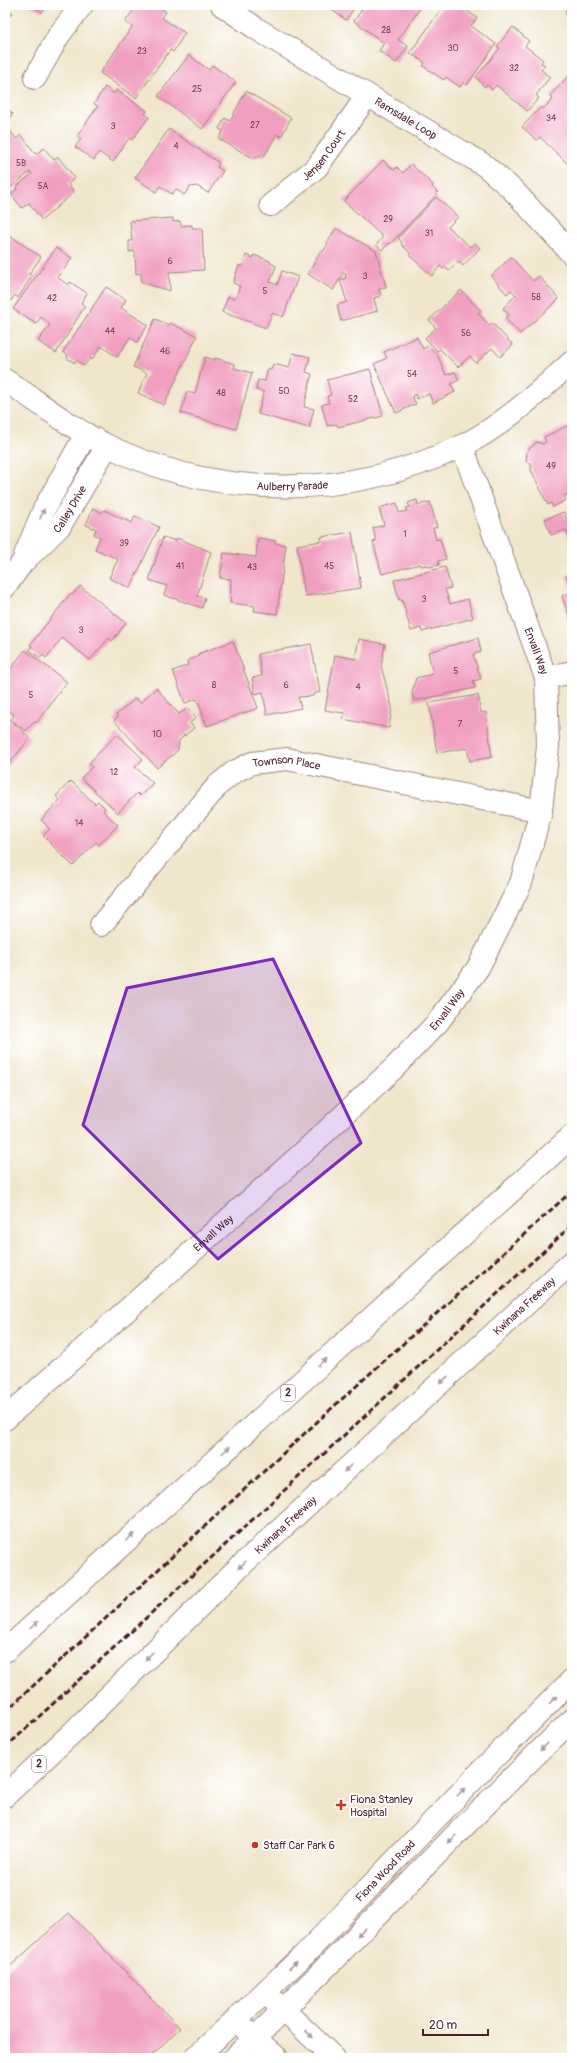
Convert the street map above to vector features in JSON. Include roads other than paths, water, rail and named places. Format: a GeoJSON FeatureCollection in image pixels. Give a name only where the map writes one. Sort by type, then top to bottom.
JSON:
{"type":"FeatureCollection","features":[{"type":"Feature","properties":{"kind":"main road"},"geometry":{"type":"LineString","coordinates":[[35,78],[59,35],[82,5]]}},
{"type":"Feature","properties":{"kind":"main road","name":"Ramsdale Loop"},"geometry":{"type":"LineString","coordinates":[[222,5],[257,29],[484,165],[512,189],[572,254]]}},
{"type":"Feature","properties":{"kind":"main road","name":"Jensen Court"},"geometry":{"type":"LineString","coordinates":[[272,205],[317,167],[367,96]]}},
{"type":"Feature","properties":{"kind":"main road","name":"Aulberry Parade"},"geometry":{"type":"LineString","coordinates":[[5,380],[86,434],[133,458],[180,474],[223,483],[299,488],[337,484],[375,476],[409,466],[462,446],[482,434],[535,395],[572,362]]}},
{"type":"Feature","properties":{"kind":"main road","name":"Calley Drive"},"geometry":{"type":"LineString","coordinates":[[22,563],[44,509],[86,434]]}},
{"type":"Feature","properties":{"kind":"main road","name":"Calley Drive"},"geometry":{"type":"LineString","coordinates":[[5,587],[22,563],[60,526],[107,446]]}},
{"type":"Feature","properties":{"kind":"main road","name":"Envall Way"},"geometry":{"type":"LineString","coordinates":[[5,1419],[306,1150],[393,1069],[438,1022],[478,968],[521,883],[540,811],[548,746],[546,678],[462,446]]}},
{"type":"Feature","properties":{"kind":"main road"},"geometry":{"type":"LineString","coordinates":[[546,678],[572,672]]}},
{"type":"Feature","properties":{"kind":"main road","name":"Townson Place"},"geometry":{"type":"LineString","coordinates":[[101,925],[218,785],[234,772],[252,763],[287,760],[540,811]]}},
{"type":"Feature","properties":{"kind":"main road","name":"2"},"geometry":{"type":"LineString","coordinates":[[5,1651],[572,1136]]}},
{"type":"Feature","properties":{"kind":"main road","name":"Kwinana Freeway"},"geometry":{"type":"LineString","coordinates":[[5,1796],[73,1732],[234,1572],[572,1262]]}},
{"type":"Feature","properties":{"kind":"main road","name":"Fiona Wood Road"},"geometry":{"type":"LineString","coordinates":[[195,2058],[308,1950],[492,1760],[572,1680]]}},
{"type":"Feature","properties":{"kind":"main road"},"geometry":{"type":"LineString","coordinates":[[234,2058],[283,2011],[510,1779],[572,1720]]}},
{"type":"Feature","properties":{"kind":"main road"},"geometry":{"type":"LineString","coordinates":[[5,1806],[73,1732]]}},
{"type":"Feature","properties":{"kind":"main road"},"geometry":{"type":"LineString","coordinates":[[492,1760],[510,1779]]}},
{"type":"Feature","properties":{"kind":"main road"},"geometry":{"type":"LineString","coordinates":[[264,1992],[334,2058]]}},
{"type":"Feature","properties":{"kind":"main road"},"geometry":{"type":"LineString","coordinates":[[236,2019],[277,2058]]}},
{"type":"Feature","properties":{"kind":"railway"},"geometry":{"type":"LineString","coordinates":[[5,1712],[332,1408],[572,1191]]}},
{"type":"Feature","properties":{"kind":"railway"},"geometry":{"type":"LineString","coordinates":[[5,1748],[572,1225]]}},
{"type":"Feature","properties":{"kind":"place","name":"Fiona Stanley Hospital"},"geometry":{"type":"Point","coordinates":[341,1805]}},
{"type":"Feature","properties":{"kind":"place","name":"Staff Car Park 6"},"geometry":{"type":"Point","coordinates":[255,1845]}}]}
